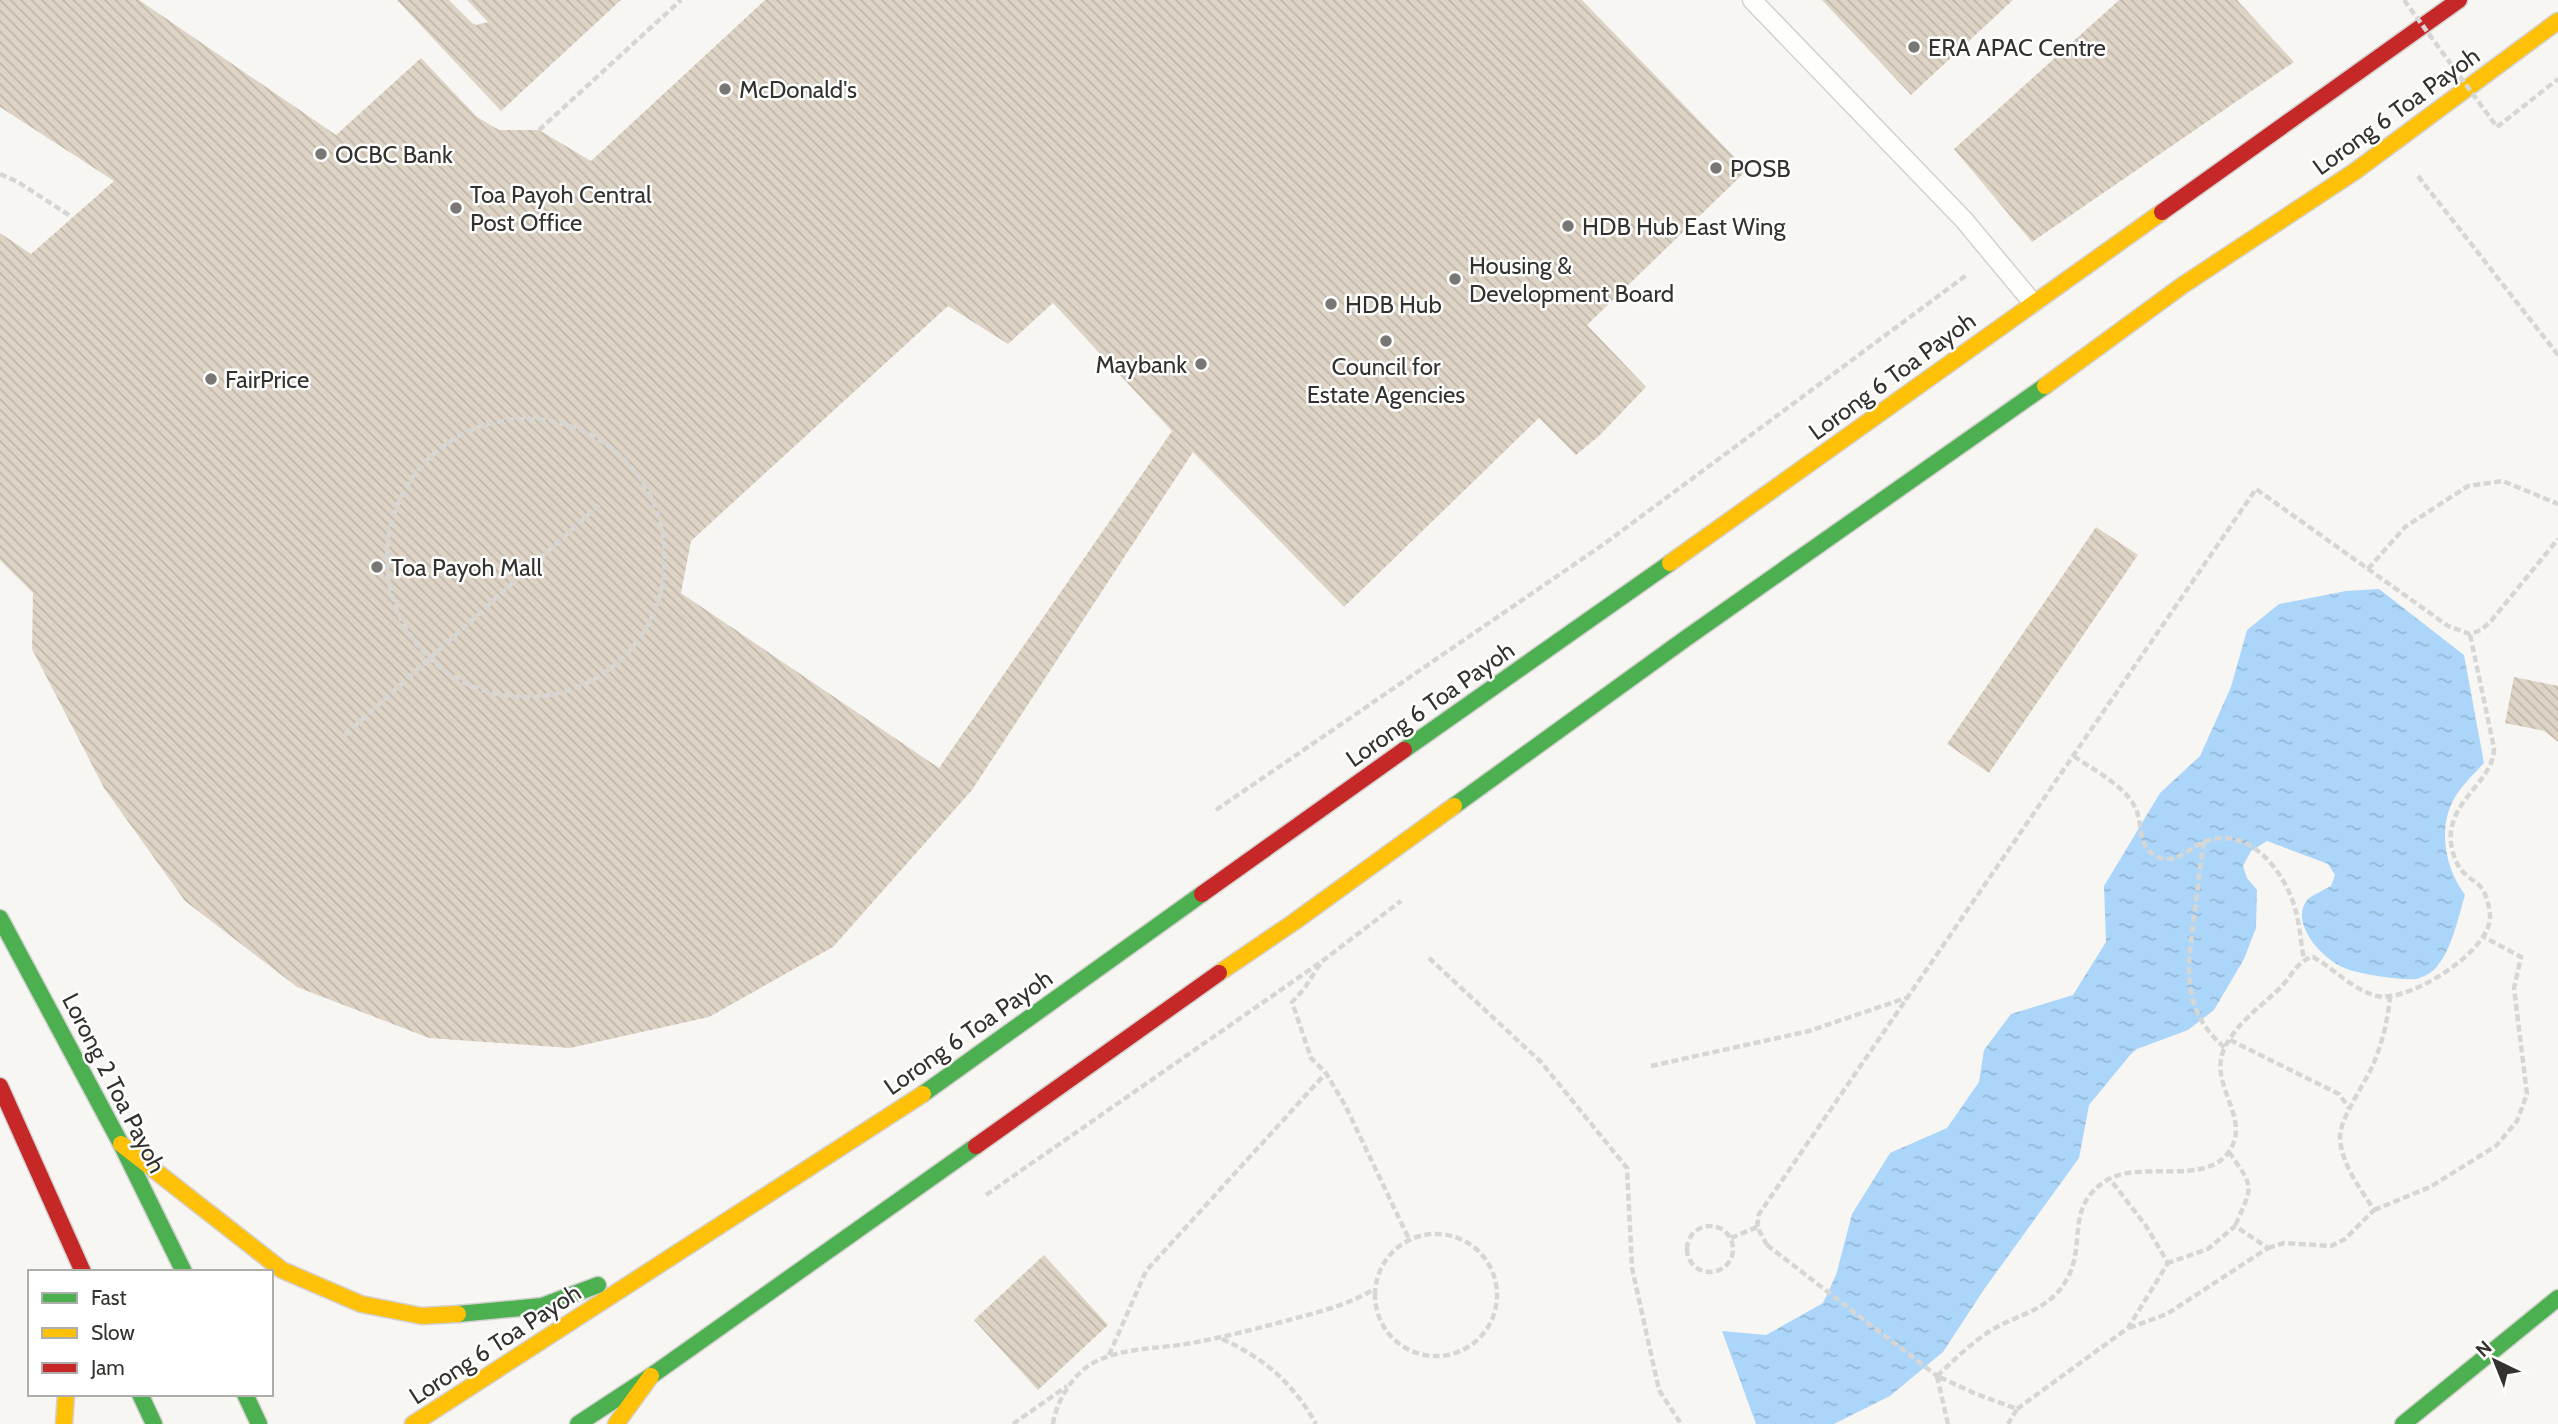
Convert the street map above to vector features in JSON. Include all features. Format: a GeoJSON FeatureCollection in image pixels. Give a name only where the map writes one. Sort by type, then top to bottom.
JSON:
{"type":"FeatureCollection","features":[{"type":"Feature","properties":{"kind":"main road","name":"Lorong 6 Toa Payoh"},"geometry":{"type":"LineString","coordinates":[[413,1424],[934,1087],[1250,859],[2459,0]]}},
{"type":"Feature","properties":{"kind":"main road","name":"Lorong 6 Toa Payoh"},"geometry":{"type":"LineString","coordinates":[[579,1424],[858,1231],[1157,1014],[1294,922],[1685,639],[2026,400],[2183,285],[2354,172],[2558,21]]}},
{"type":"Feature","properties":{"kind":"main road","name":"Lorong 2 Toa Payoh"},"geometry":{"type":"LineString","coordinates":[[0,918],[121,1144],[183,1270]]}},
{"type":"Feature","properties":{"kind":"main road"},"geometry":{"type":"LineString","coordinates":[[0,1086],[82,1270]]}},
{"type":"Feature","properties":{"kind":"main road"},"geometry":{"type":"LineString","coordinates":[[121,1144],[282,1270],[361,1304],[422,1316],[542,1306],[669,1258]]}},
{"type":"Feature","properties":{"kind":"main road"},"geometry":{"type":"LineString","coordinates":[[69,1270],[71,1246]]}},
{"type":"Feature","properties":{"kind":"main road"},"geometry":{"type":"LineString","coordinates":[[2403,1424],[2558,1298]]}},
{"type":"Feature","properties":{"kind":"main road"},"geometry":{"type":"LineString","coordinates":[[616,1424],[651,1376]]}},
{"type":"Feature","properties":{"kind":"main road"},"geometry":{"type":"LineString","coordinates":[[64,1424],[66,1396]]}},
{"type":"Feature","properties":{"kind":"main road"},"geometry":{"type":"LineString","coordinates":[[141,1396],[154,1424]]}},
{"type":"Feature","properties":{"kind":"main road"},"geometry":{"type":"LineString","coordinates":[[246,1396],[259,1424]]}},
{"type":"Feature","properties":{"kind":"lane"},"geometry":{"type":"LineString","coordinates":[[1752,0],[1994,255],[2033,303]]}},
{"type":"Feature","properties":{"kind":"path"},"geometry":{"type":"LineString","coordinates":[[540,130],[681,0]]}},
{"type":"Feature","properties":{"kind":"path"},"geometry":{"type":"LineString","coordinates":[[2404,0],[2497,127],[2558,79]]}},
{"type":"Feature","properties":{"kind":"path"},"geometry":{"type":"LineString","coordinates":[[2413,169],[2558,355]]}},
{"type":"Feature","properties":{"kind":"path"},"geometry":{"type":"LineString","coordinates":[[0,174],[18,182],[72,217]]}},
{"type":"Feature","properties":{"kind":"path"},"geometry":{"type":"LineString","coordinates":[[1216,810],[1604,544],[1994,255]]}},
{"type":"Feature","properties":{"kind":"path"},"geometry":{"type":"LineString","coordinates":[[541,419],[583,429],[620,453],[648,487],[663,528],[665,572],[654,614],[630,651],[596,679],[555,695],[512,698],[469,686],[433,663],[405,628],[390,588],[387,544],[398,502],[422,465],[457,437],[497,421],[541,419]]}},
{"type":"Feature","properties":{"kind":"path"},"geometry":{"type":"LineString","coordinates":[[2368,569],[2405,527],[2468,486],[2503,481],[2558,504]]}},
{"type":"Feature","properties":{"kind":"path"},"geometry":{"type":"LineString","coordinates":[[2017,1409],[1937,1376],[1767,1245],[1757,1227],[1759,1214],[2256,489],[2448,626],[2470,634],[2481,630],[2491,621],[2558,539]]}},
{"type":"Feature","properties":{"kind":"path"},"geometry":{"type":"LineString","coordinates":[[345,735],[599,505]]}},
{"type":"Feature","properties":{"kind":"path"},"geometry":{"type":"LineString","coordinates":[[1937,1376],[1969,1345],[1993,1329],[2033,1312],[2053,1297],[2068,1279],[2076,1256],[2081,1207],[2095,1189],[2109,1179],[2128,1174],[2212,1166],[2229,1151],[2236,1136],[2236,1127],[2221,1081],[2220,1063],[2225,1048],[2235,1030],[2284,985],[2304,960],[2313,957],[2374,995],[2390,997],[2405,993],[2440,976],[2484,937],[2489,928],[2490,916],[2486,898],[2479,885],[2461,870],[2451,839],[2459,808],[2491,768],[2494,760],[2494,748],[2470,634]]}},
{"type":"Feature","properties":{"kind":"path"},"geometry":{"type":"LineString","coordinates":[[2074,756],[2131,800],[2140,819],[2143,841],[2149,852],[2161,859],[2173,859],[2204,842],[2218,838],[2238,841],[2261,853],[2280,874],[2293,900],[2304,960]]}},
{"type":"Feature","properties":{"kind":"path"},"geometry":{"type":"LineString","coordinates":[[2204,842],[2188,979],[2193,1004],[2208,1031],[2225,1048]]}},
{"type":"Feature","properties":{"kind":"path"},"geometry":{"type":"LineString","coordinates":[[2008,1424],[2017,1409],[2128,1328],[2167,1314],[2268,1248],[2284,1243],[2331,1246],[2345,1239],[2374,1210],[2430,1187],[2496,1146],[2517,1121],[2527,1094],[2514,988],[2521,957],[2484,937]]}},
{"type":"Feature","properties":{"kind":"path"},"geometry":{"type":"LineString","coordinates":[[1430,958],[1541,1062],[1627,1168],[1632,1268],[1659,1390],[1681,1424]]}},
{"type":"Feature","properties":{"kind":"path"},"geometry":{"type":"LineString","coordinates":[[978,1201],[1321,962],[1292,1002],[1311,1058],[1326,1073],[1345,1105],[1409,1239]]}},
{"type":"Feature","properties":{"kind":"path"},"geometry":{"type":"LineString","coordinates":[[2374,1210],[2350,1173],[2340,1136],[2350,1108],[2372,1067],[2389,1014],[2390,997]]}},
{"type":"Feature","properties":{"kind":"path"},"geometry":{"type":"LineString","coordinates":[[1651,1066],[1809,1031],[1906,998]]}},
{"type":"Feature","properties":{"kind":"path"},"geometry":{"type":"LineString","coordinates":[[2230,1040],[2339,1094],[2350,1108]]}},
{"type":"Feature","properties":{"kind":"path"},"geometry":{"type":"LineString","coordinates":[[1109,1356],[1146,1270],[1326,1073]]}},
{"type":"Feature","properties":{"kind":"path"},"geometry":{"type":"LineString","coordinates":[[2128,1328],[2168,1263],[2208,1249],[2235,1226],[2250,1192],[2246,1176],[2229,1151]]}},
{"type":"Feature","properties":{"kind":"path"},"geometry":{"type":"LineString","coordinates":[[2109,1179],[2146,1226],[2168,1263]]}},
{"type":"Feature","properties":{"kind":"path"},"geometry":{"type":"LineString","coordinates":[[1714,1225],[1726,1231],[1731,1238],[1732,1256],[1724,1267],[1712,1272],[1699,1270],[1690,1260],[1686,1248],[1691,1235],[1702,1227],[1714,1225]]}},
{"type":"Feature","properties":{"kind":"path"},"geometry":{"type":"LineString","coordinates":[[2235,1226],[2268,1248]]}},
{"type":"Feature","properties":{"kind":"path"},"geometry":{"type":"LineString","coordinates":[[1731,1238],[1757,1227]]}},
{"type":"Feature","properties":{"kind":"path"},"geometry":{"type":"LineString","coordinates":[[1427,1234],[1446,1234],[1464,1240],[1479,1251],[1491,1265],[1497,1283],[1497,1304],[1490,1324],[1477,1341],[1459,1352],[1439,1357],[1418,1354],[1398,1345],[1384,1330],[1376,1311],[1374,1289],[1380,1269],[1392,1251],[1409,1239],[1427,1234]]}},
{"type":"Feature","properties":{"kind":"path"},"geometry":{"type":"LineString","coordinates":[[1013,1424],[1069,1385],[1087,1367],[1109,1356],[1221,1338],[1322,1311],[1361,1298],[1374,1289]]}},
{"type":"Feature","properties":{"kind":"path"},"geometry":{"type":"LineString","coordinates":[[1221,1338],[1245,1349],[1277,1371],[1316,1424]]}},
{"type":"Feature","properties":{"kind":"path"},"geometry":{"type":"LineString","coordinates":[[1937,1376],[1948,1424]]}},
{"type":"Feature","properties":{"kind":"path"},"geometry":{"type":"LineString","coordinates":[[1053,1424],[1055,1412],[1069,1385]]}},
{"type":"Feature","properties":{"kind":"water"},"geometry":{"type":"Polygon","coordinates":[[[2379,589],[2464,655],[2484,763],[2455,797],[2446,821],[2448,860],[2465,895],[2454,934],[2441,961],[2429,974],[2410,979],[2361,973],[2338,965],[2311,940],[2302,919],[2308,899],[2331,886],[2335,875],[2328,864],[2267,841],[2251,851],[2243,866],[2247,878],[2257,890],[2256,928],[2244,959],[2214,1010],[2188,1030],[2137,1049],[2089,1105],[2079,1158],[1985,1288],[1943,1352],[1890,1396],[1834,1424],[1756,1424],[1722,1331],[1766,1335],[1823,1303],[1836,1275],[1852,1214],[1890,1153],[1947,1128],[1979,1082],[1984,1050],[2011,1014],[2073,995],[2106,942],[2104,886],[2160,793],[2200,756],[2231,687],[2247,630],[2279,604],[2346,591],[2379,589]]]}},
{"type":"Feature","properties":{"kind":"building"},"geometry":{"type":"Polygon","coordinates":[[[0,0],[139,0],[336,135],[421,58],[477,117],[499,130],[539,130],[591,161],[765,0],[1582,0],[1747,170],[1587,325],[1646,387],[1599,436],[1576,455],[1539,418],[1344,607],[1193,452],[972,790],[833,947],[709,1017],[570,1048],[429,1038],[297,987],[185,901],[104,788],[32,649],[33,593],[0,560],[0,233],[31,254],[114,181],[0,107],[0,0]],[[1053,303],[1008,344],[948,306],[691,541],[681,593],[939,768],[1172,431],[1053,303]]]}},
{"type":"Feature","properties":{"kind":"building"},"geometry":{"type":"Polygon","coordinates":[[[397,0],[449,0],[476,25],[488,22],[467,0],[621,0],[501,111],[397,0]]]}},
{"type":"Feature","properties":{"kind":"building","name":"ERA APAC Centre"},"geometry":{"type":"Polygon","coordinates":[[[1822,0],[2013,0],[1911,95],[1822,0]]]}},
{"type":"Feature","properties":{"kind":"building"},"geometry":{"type":"Polygon","coordinates":[[[2119,0],[2237,0],[2294,62],[2032,242],[1954,149],[2119,0]]]}},
{"type":"Feature","properties":{"kind":"building"},"geometry":{"type":"Polygon","coordinates":[[[2096,527],[2138,555],[1989,773],[1947,744],[2096,527]]]}},
{"type":"Feature","properties":{"kind":"building"},"geometry":{"type":"Polygon","coordinates":[[[2514,677],[2558,686],[2558,742],[2544,731],[2505,723],[2514,677]]]}},
{"type":"Feature","properties":{"kind":"building"},"geometry":{"type":"Polygon","coordinates":[[[1044,1255],[1108,1325],[1038,1390],[974,1320],[1044,1255]]]}},
{"type":"Feature","properties":{"kind":"traffic: fast"},"geometry":{"type":"LineString","coordinates":[[1454,806],[1685,639],[2045,386]]}},
{"type":"Feature","properties":{"kind":"traffic: fast"},"geometry":{"type":"LineString","coordinates":[[1404,750],[1670,563]]}},
{"type":"Feature","properties":{"kind":"traffic: fast"},"geometry":{"type":"LineString","coordinates":[[923,1094],[1202,894]]}},
{"type":"Feature","properties":{"kind":"traffic: fast"},"geometry":{"type":"LineString","coordinates":[[0,918],[121,1144],[183,1270]]}},
{"type":"Feature","properties":{"kind":"traffic: fast"},"geometry":{"type":"LineString","coordinates":[[578,1424],[651,1376],[976,1146]]}},
{"type":"Feature","properties":{"kind":"traffic: fast"},"geometry":{"type":"LineString","coordinates":[[458,1314],[542,1306],[598,1285]]}},
{"type":"Feature","properties":{"kind":"traffic: fast"},"geometry":{"type":"LineString","coordinates":[[2403,1424],[2558,1298]]}},
{"type":"Feature","properties":{"kind":"traffic: fast"},"geometry":{"type":"LineString","coordinates":[[141,1396],[154,1424]]}},
{"type":"Feature","properties":{"kind":"traffic: fast"},"geometry":{"type":"LineString","coordinates":[[246,1396],[259,1424]]}},
{"type":"Feature","properties":{"kind":"traffic: slow"},"geometry":{"type":"LineString","coordinates":[[2045,386],[2183,285],[2354,172],[2558,21]]}},
{"type":"Feature","properties":{"kind":"traffic: slow"},"geometry":{"type":"LineString","coordinates":[[1670,563],[2162,212]]}},
{"type":"Feature","properties":{"kind":"traffic: slow"},"geometry":{"type":"LineString","coordinates":[[1219,973],[1454,806]]}},
{"type":"Feature","properties":{"kind":"traffic: slow"},"geometry":{"type":"LineString","coordinates":[[413,1424],[923,1094]]}},
{"type":"Feature","properties":{"kind":"traffic: slow"},"geometry":{"type":"LineString","coordinates":[[121,1144],[282,1270],[361,1304],[422,1316],[458,1314]]}},
{"type":"Feature","properties":{"kind":"traffic: slow"},"geometry":{"type":"LineString","coordinates":[[616,1424],[651,1376]]}},
{"type":"Feature","properties":{"kind":"traffic: slow"},"geometry":{"type":"LineString","coordinates":[[64,1424],[66,1396]]}},
{"type":"Feature","properties":{"kind":"traffic: jam"},"geometry":{"type":"LineString","coordinates":[[2162,212],[2459,0]]}},
{"type":"Feature","properties":{"kind":"traffic: jam"},"geometry":{"type":"LineString","coordinates":[[1202,894],[1404,750]]}},
{"type":"Feature","properties":{"kind":"traffic: jam"},"geometry":{"type":"LineString","coordinates":[[976,1146],[1219,973]]}},
{"type":"Feature","properties":{"kind":"traffic: jam"},"geometry":{"type":"LineString","coordinates":[[0,1086],[82,1270]]}},
{"type":"Feature","properties":{"kind":"place","name":"ERA APAC Centre"},"geometry":{"type":"Point","coordinates":[1914,47]}},
{"type":"Feature","properties":{"kind":"place","name":"McDonald's"},"geometry":{"type":"Point","coordinates":[725,89]}},
{"type":"Feature","properties":{"kind":"place","name":"OCBC Bank"},"geometry":{"type":"Point","coordinates":[321,154]}},
{"type":"Feature","properties":{"kind":"place","name":"POSB"},"geometry":{"type":"Point","coordinates":[1716,168]}},
{"type":"Feature","properties":{"kind":"place","name":"Toa Payoh Central Post Office"},"geometry":{"type":"Point","coordinates":[456,208]}},
{"type":"Feature","properties":{"kind":"place","name":"HDB Hub East Wing"},"geometry":{"type":"Point","coordinates":[1568,226]}},
{"type":"Feature","properties":{"kind":"place","name":"Housing & Development Board"},"geometry":{"type":"Point","coordinates":[1455,279]}},
{"type":"Feature","properties":{"kind":"place","name":"HDB Hub"},"geometry":{"type":"Point","coordinates":[1331,304]}},
{"type":"Feature","properties":{"kind":"place","name":"Council for Estate Agencies"},"geometry":{"type":"Point","coordinates":[1386,341]}},
{"type":"Feature","properties":{"kind":"place","name":"Maybank"},"geometry":{"type":"Point","coordinates":[1201,364]}},
{"type":"Feature","properties":{"kind":"place","name":"FairPrice"},"geometry":{"type":"Point","coordinates":[211,379]}},
{"type":"Feature","properties":{"kind":"place","name":"Toa Payoh Mall"},"geometry":{"type":"Point","coordinates":[377,567]}}]}
